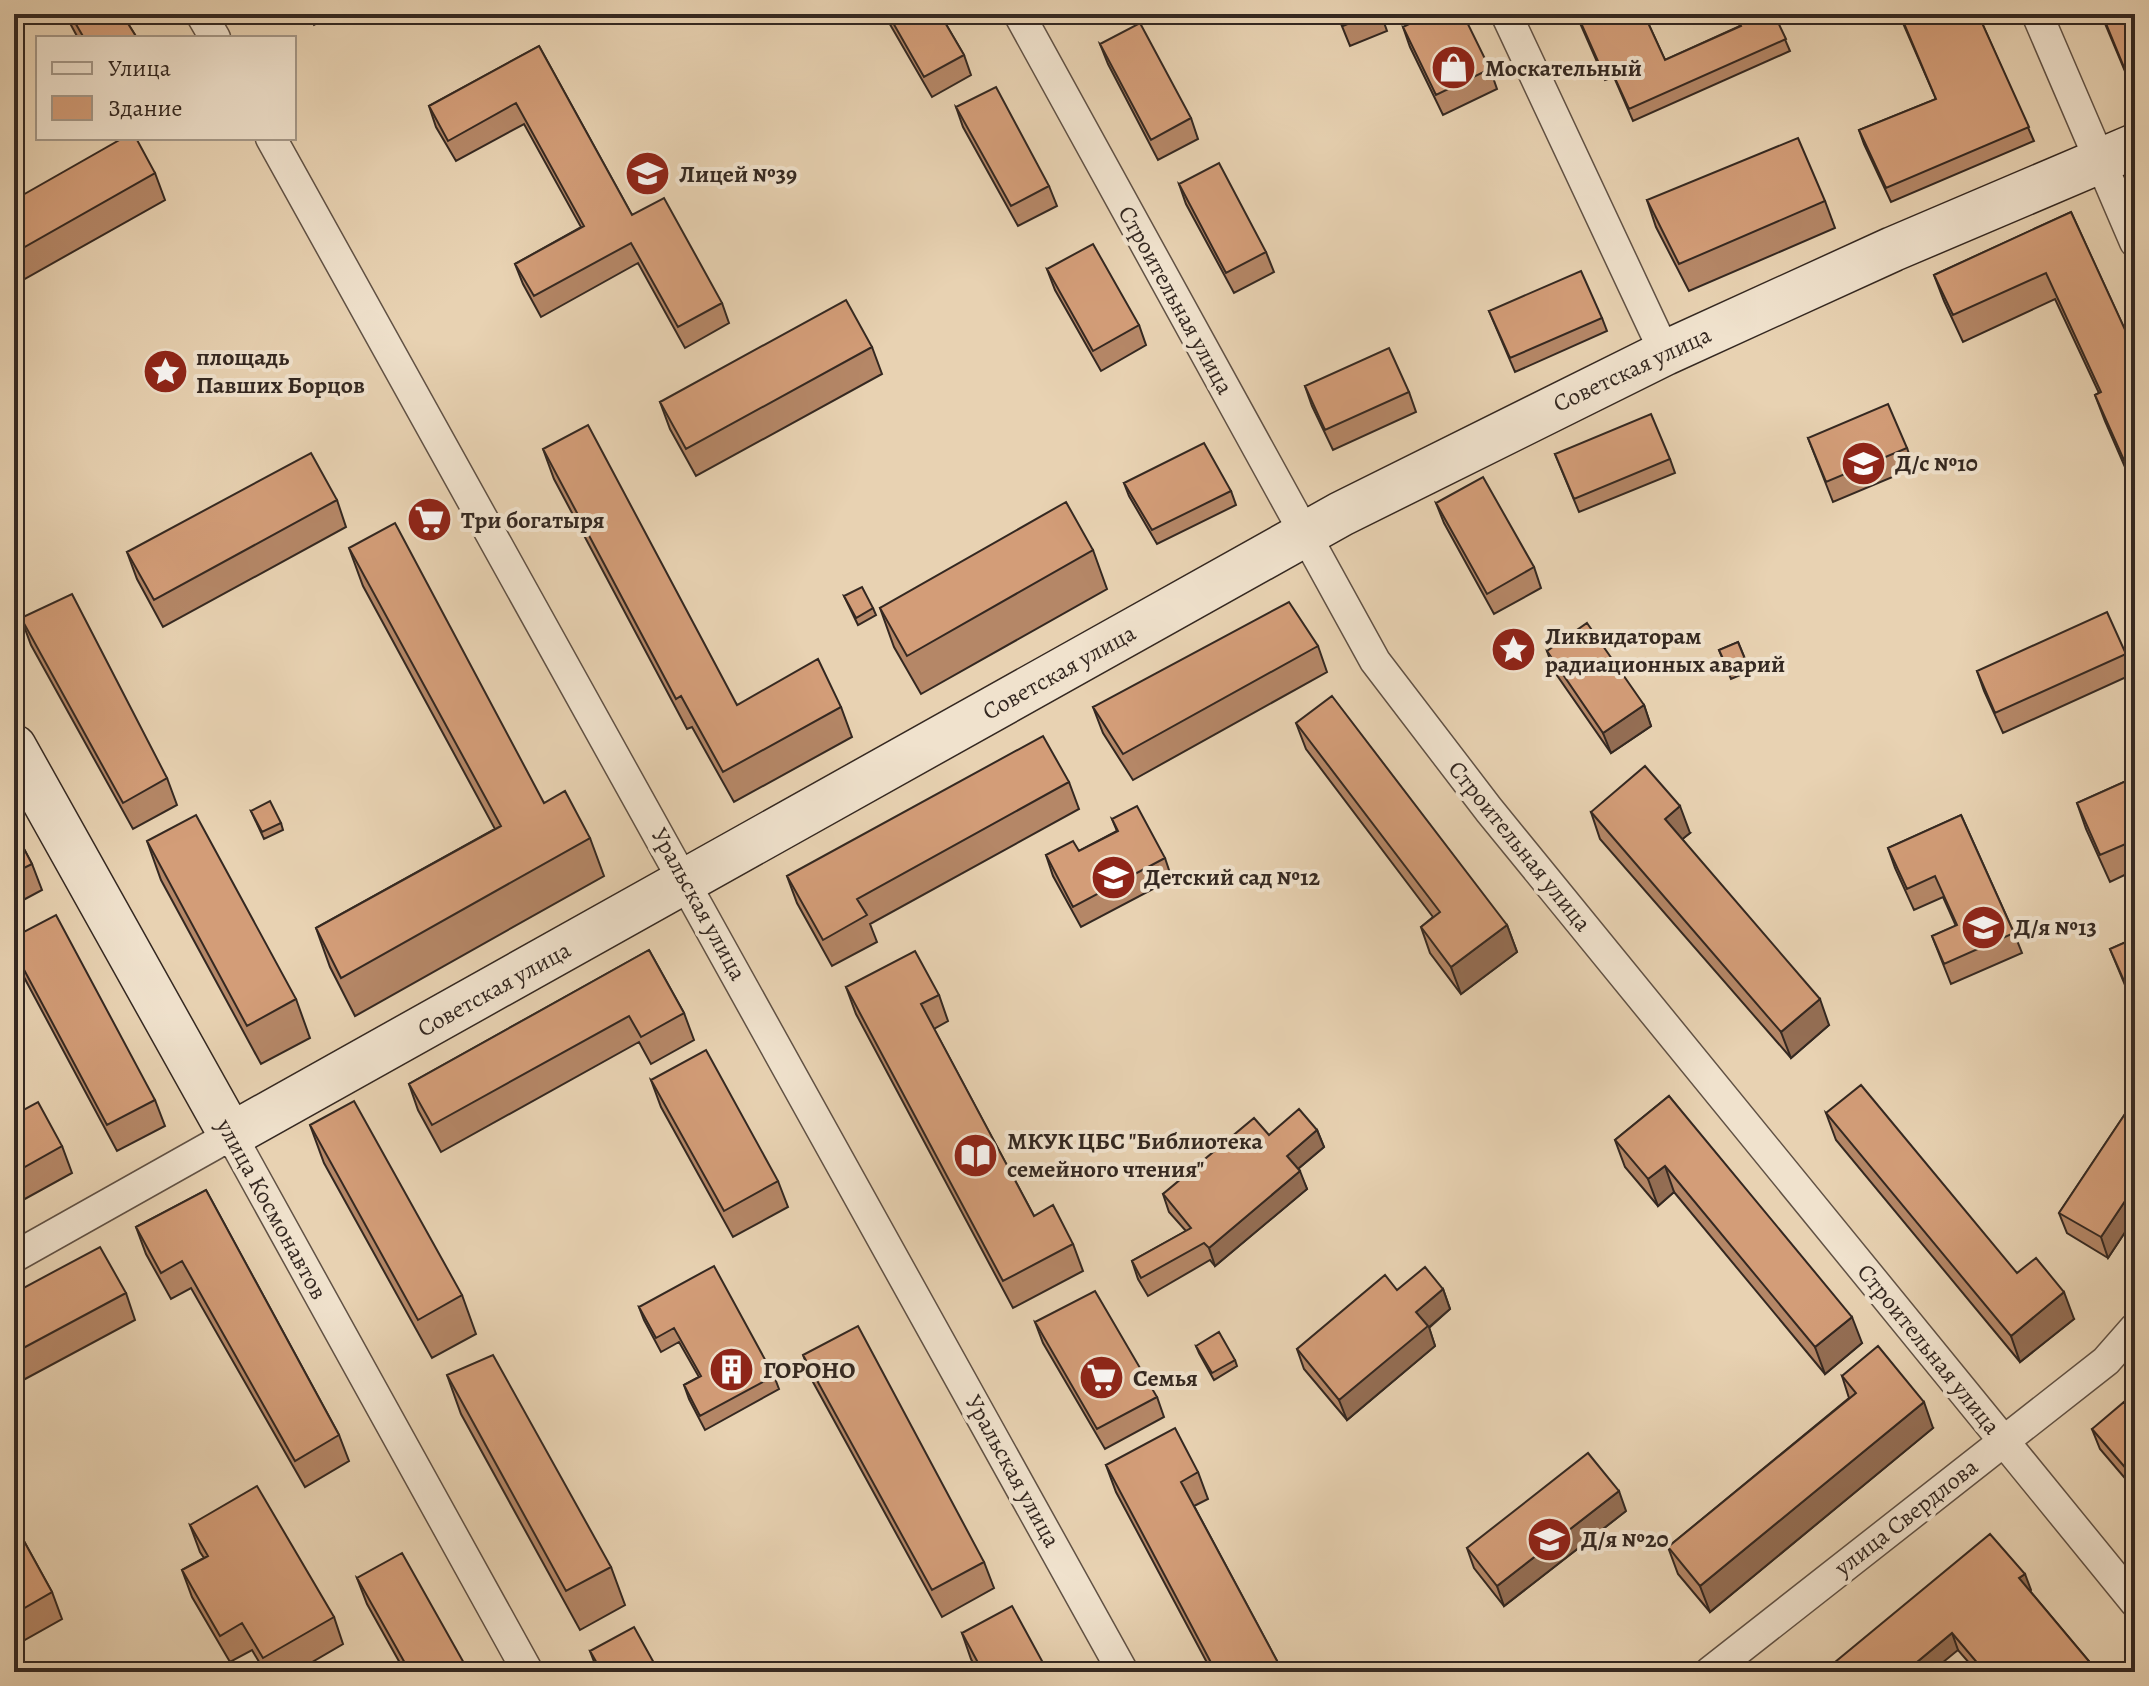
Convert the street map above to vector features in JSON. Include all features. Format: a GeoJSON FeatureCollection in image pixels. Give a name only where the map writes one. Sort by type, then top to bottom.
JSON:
{"type":"FeatureCollection","features":[{"type":"Feature","properties":{"kind":"street"},"geometry":{"type":"LineString","coordinates":[[201,14],[214,36]]}},
{"type":"Feature","properties":{"kind":"street","name":"Строительная улица"},"geometry":{"type":"LineString","coordinates":[[1019,14],[1375,661],[1489,810],[2135,1602]]}},
{"type":"Feature","properties":{"kind":"street"},"geometry":{"type":"LineString","coordinates":[[1506,14],[1665,353]]}},
{"type":"Feature","properties":{"kind":"street"},"geometry":{"type":"LineString","coordinates":[[2037,14],[2118,154],[2135,242]]}},
{"type":"Feature","properties":{"kind":"street","name":"Уральская улица"},"geometry":{"type":"LineString","coordinates":[[272,140],[687,882],[1123,1672]]}},
{"type":"Feature","properties":{"kind":"street","name":"Советская улица"},"geometry":{"type":"LineString","coordinates":[[14,1257],[1303,535],[1502,431],[1665,353],[1893,249],[2118,154]]}},
{"type":"Feature","properties":{"kind":"street","name":"улица Космонавтов"},"geometry":{"type":"LineString","coordinates":[[14,747],[528,1672]]}},
{"type":"Feature","properties":{"kind":"street","name":"улица Свердлова"},"geometry":{"type":"LineString","coordinates":[[1710,1672],[2106,1361],[2135,1328]]}},
{"type":"Feature","properties":{"kind":"building"},"geometry":{"type":"Polygon","coordinates":[[[70,14],[122,14],[136,36],[83,36],[70,14]]]}},
{"type":"Feature","properties":{"kind":"building"},"geometry":{"type":"Polygon","coordinates":[[[888,14],[940,14],[964,55],[924,77],[888,14]]]}},
{"type":"Feature","properties":{"kind":"building"},"geometry":{"type":"Polygon","coordinates":[[[1338,14],[1372,14],[1343,26],[1338,14]]]}},
{"type":"Feature","properties":{"kind":"building","name":"Москательный"},"geometry":{"type":"Polygon","coordinates":[[[1429,14],[1463,14],[1490,69],[1436,95],[1403,27],[1429,14]]]}},
{"type":"Feature","properties":{"kind":"building"},"geometry":{"type":"Polygon","coordinates":[[[1577,14],[1644,14],[1665,60],[1741,26],[1735,14],[1774,14],[1786,39],[1629,109],[1609,65],[1601,68],[1577,14]]]}},
{"type":"Feature","properties":{"kind":"building"},"geometry":{"type":"Polygon","coordinates":[[[1900,14],[1978,14],[2029,127],[1886,188],[1859,130],[1936,99],[1900,14]]]}},
{"type":"Feature","properties":{"kind":"building"},"geometry":{"type":"Polygon","coordinates":[[[2102,14],[2135,14],[2135,80],[2130,82],[2102,14]]]}},
{"type":"Feature","properties":{"kind":"building"},"geometry":{"type":"Polygon","coordinates":[[[1140,23],[1191,118],[1151,140],[1100,44],[1140,23]]]}},
{"type":"Feature","properties":{"kind":"building"},"geometry":{"type":"Polygon","coordinates":[[[539,46],[632,215],[664,198],[722,303],[678,327],[631,243],[534,296],[515,264],[584,226],[516,103],[448,141],[429,106],[539,46]]]}},
{"type":"Feature","properties":{"kind":"building"},"geometry":{"type":"Polygon","coordinates":[[[996,87],[1049,186],[1011,206],[956,107],[996,87]]]}},
{"type":"Feature","properties":{"kind":"building"},"geometry":{"type":"Polygon","coordinates":[[[1798,138],[1825,201],[1679,264],[1647,200],[1798,138]]]}},
{"type":"Feature","properties":{"kind":"building"},"geometry":{"type":"Polygon","coordinates":[[[119,140],[137,140],[155,173],[14,253],[14,200],[119,140]]]}},
{"type":"Feature","properties":{"kind":"building"},"geometry":{"type":"Polygon","coordinates":[[[1219,163],[1266,252],[1226,273],[1179,184],[1219,163]]]}},
{"type":"Feature","properties":{"kind":"building"},"geometry":{"type":"Polygon","coordinates":[[[2071,212],[2133,347],[2126,350],[2135,371],[2135,485],[2095,395],[2101,392],[2046,273],[1953,315],[1934,275],[2071,212]]]}},
{"type":"Feature","properties":{"kind":"building"},"geometry":{"type":"Polygon","coordinates":[[[1093,244],[1139,325],[1093,351],[1047,269],[1093,244]]]}},
{"type":"Feature","properties":{"kind":"building"},"geometry":{"type":"Polygon","coordinates":[[[1581,271],[1602,318],[1510,358],[1489,311],[1581,271]]]}},
{"type":"Feature","properties":{"kind":"building"},"geometry":{"type":"Polygon","coordinates":[[[846,300],[872,347],[686,449],[660,402],[846,300]]]}},
{"type":"Feature","properties":{"kind":"building"},"geometry":{"type":"Polygon","coordinates":[[[1389,348],[1409,392],[1325,430],[1305,386],[1389,348]]]}},
{"type":"Feature","properties":{"kind":"building"},"geometry":{"type":"Polygon","coordinates":[[[1888,404],[1907,448],[1826,482],[1808,438],[1888,404]]]}},
{"type":"Feature","properties":{"kind":"building"},"geometry":{"type":"Polygon","coordinates":[[[1651,414],[1670,459],[1574,499],[1555,454],[1651,414]]]}},
{"type":"Feature","properties":{"kind":"building"},"geometry":{"type":"Polygon","coordinates":[[[588,425],[737,705],[818,659],[841,707],[723,772],[681,696],[676,699],[543,449],[588,425]]]}},
{"type":"Feature","properties":{"kind":"building"},"geometry":{"type":"Polygon","coordinates":[[[1204,443],[1231,491],[1152,530],[1124,483],[1204,443]]]}},
{"type":"Feature","properties":{"kind":"building"},"geometry":{"type":"Polygon","coordinates":[[[311,453],[337,500],[154,600],[127,552],[311,453]]]}},
{"type":"Feature","properties":{"kind":"building"},"geometry":{"type":"Polygon","coordinates":[[[1483,477],[1534,567],[1487,594],[1436,503],[1483,477]]]}},
{"type":"Feature","properties":{"kind":"building"},"geometry":{"type":"Polygon","coordinates":[[[1066,502],[1093,550],[907,656],[880,608],[1066,502]]]}},
{"type":"Feature","properties":{"kind":"building"},"geometry":{"type":"Polygon","coordinates":[[[395,523],[544,803],[565,791],[590,838],[341,978],[316,928],[501,826],[349,548],[395,523]]]}},
{"type":"Feature","properties":{"kind":"building"},"geometry":{"type":"Polygon","coordinates":[[[862,587],[873,608],[856,618],[844,596],[862,587]]]}},
{"type":"Feature","properties":{"kind":"building"},"geometry":{"type":"Polygon","coordinates":[[[72,594],[167,778],[123,803],[21,618],[72,594]]]}},
{"type":"Feature","properties":{"kind":"building"},"geometry":{"type":"Polygon","coordinates":[[[1289,602],[1318,646],[1123,754],[1093,707],[1289,602]]]}},
{"type":"Feature","properties":{"kind":"building"},"geometry":{"type":"Polygon","coordinates":[[[2107,612],[2126,654],[1995,713],[1977,671],[2107,612]]]}},
{"type":"Feature","properties":{"kind":"building"},"geometry":{"type":"Polygon","coordinates":[[[1587,623],[1644,705],[1603,733],[1547,651],[1587,623]]]}},
{"type":"Feature","properties":{"kind":"building"},"geometry":{"type":"Polygon","coordinates":[[[1738,642],[1747,664],[1729,672],[1719,650],[1738,642]]]}},
{"type":"Feature","properties":{"kind":"building"},"geometry":{"type":"Polygon","coordinates":[[[1332,696],[1507,925],[1451,967],[1421,927],[1440,912],[1296,723],[1332,696]]]}},
{"type":"Feature","properties":{"kind":"building"},"geometry":{"type":"Polygon","coordinates":[[[1043,736],[1069,782],[857,899],[867,915],[823,940],[787,876],[1043,736]]]}},
{"type":"Feature","properties":{"kind":"building"},"geometry":{"type":"Polygon","coordinates":[[[1645,766],[1680,806],[1665,819],[1820,999],[1781,1032],[1591,812],[1645,766]]]}},
{"type":"Feature","properties":{"kind":"building"},"geometry":{"type":"Polygon","coordinates":[[[2135,777],[2135,840],[2100,855],[2077,803],[2135,777]]]}},
{"type":"Feature","properties":{"kind":"building"},"geometry":{"type":"Polygon","coordinates":[[[270,801],[281,823],[262,832],[251,811],[270,801]]]}},
{"type":"Feature","properties":{"kind":"building"},"geometry":{"type":"Polygon","coordinates":[[[1137,806],[1165,858],[1073,907],[1046,855],[1073,841],[1079,851],[1118,831],[1112,819],[1137,806]]]}},
{"type":"Feature","properties":{"kind":"building"},"geometry":{"type":"Polygon","coordinates":[[[196,815],[296,999],[247,1026],[147,841],[196,815]]]}},
{"type":"Feature","properties":{"kind":"building","name":"Д/я №13"},"geometry":{"type":"Polygon","coordinates":[[[1961,815],[2014,933],[1944,964],[1932,936],[1957,925],[1935,876],[1907,889],[1888,848],[1961,815]]]}},
{"type":"Feature","properties":{"kind":"building"},"geometry":{"type":"Polygon","coordinates":[[[14,830],[32,864],[14,873],[14,830]]]}},
{"type":"Feature","properties":{"kind":"building"},"geometry":{"type":"Polygon","coordinates":[[[56,915],[155,1100],[107,1125],[14,951],[14,937],[56,915]]]}},
{"type":"Feature","properties":{"kind":"building"},"geometry":{"type":"Polygon","coordinates":[[[2135,938],[2135,1006],[2110,949],[2135,938]]]}},
{"type":"Feature","properties":{"kind":"building"},"geometry":{"type":"Polygon","coordinates":[[[649,950],[684,1013],[641,1037],[629,1016],[432,1125],[409,1084],[649,950]]]}},
{"type":"Feature","properties":{"kind":"building"},"geometry":{"type":"Polygon","coordinates":[[[915,951],[939,995],[921,1004],[1034,1216],[1053,1205],[1073,1244],[1003,1281],[846,987],[915,951]]]}},
{"type":"Feature","properties":{"kind":"building"},"geometry":{"type":"Polygon","coordinates":[[[706,1050],[778,1181],[724,1211],[651,1080],[706,1050]]]}},
{"type":"Feature","properties":{"kind":"building"},"geometry":{"type":"Polygon","coordinates":[[[1861,1085],[2017,1273],[2036,1258],[2064,1292],[2011,1336],[1826,1113],[1861,1085]]]}},
{"type":"Feature","properties":{"kind":"building"},"geometry":{"type":"Polygon","coordinates":[[[1669,1096],[1852,1317],[1815,1347],[1665,1166],[1648,1179],[1615,1140],[1669,1096]]]}},
{"type":"Feature","properties":{"kind":"building"},"geometry":{"type":"Polygon","coordinates":[[[2135,1099],[2135,1186],[2101,1237],[2059,1213],[2135,1099]]]}},
{"type":"Feature","properties":{"kind":"building"},"geometry":{"type":"Polygon","coordinates":[[[354,1101],[462,1295],[418,1320],[310,1125],[354,1101]]]}},
{"type":"Feature","properties":{"kind":"building"},"geometry":{"type":"Polygon","coordinates":[[[38,1102],[62,1146],[14,1173],[14,1115],[38,1102]]]}},
{"type":"Feature","properties":{"kind":"building"},"geometry":{"type":"Polygon","coordinates":[[[1299,1109],[1317,1130],[1287,1156],[1300,1171],[1209,1248],[1204,1243],[1141,1278],[1132,1261],[1191,1228],[1163,1194],[1254,1118],[1269,1135],[1299,1109]]]}},
{"type":"Feature","properties":{"kind":"building"},"geometry":{"type":"Polygon","coordinates":[[[206,1190],[339,1435],[295,1461],[182,1261],[161,1273],[136,1227],[206,1190]]]}},
{"type":"Feature","properties":{"kind":"building"},"geometry":{"type":"Polygon","coordinates":[[[100,1247],[126,1293],[14,1353],[14,1293],[100,1247]]]}},
{"type":"Feature","properties":{"kind":"building","name":"ГОРОНО"},"geometry":{"type":"Polygon","coordinates":[[[714,1266],[774,1376],[700,1416],[684,1385],[701,1376],[674,1328],[656,1338],[639,1307],[714,1266]]]}},
{"type":"Feature","properties":{"kind":"building"},"geometry":{"type":"Polygon","coordinates":[[[1425,1267],[1443,1289],[1416,1312],[1428,1326],[1339,1400],[1297,1349],[1385,1275],[1397,1290],[1425,1267]]]}},
{"type":"Feature","properties":{"kind":"building","name":"Семья"},"geometry":{"type":"Polygon","coordinates":[[[1095,1291],[1157,1397],[1097,1429],[1035,1322],[1095,1291]]]}},
{"type":"Feature","properties":{"kind":"building"},"geometry":{"type":"Polygon","coordinates":[[[858,1326],[984,1562],[932,1590],[803,1355],[858,1326]]]}},
{"type":"Feature","properties":{"kind":"building"},"geometry":{"type":"Polygon","coordinates":[[[1219,1332],[1235,1360],[1212,1373],[1196,1346],[1219,1332]]]}},
{"type":"Feature","properties":{"kind":"building"},"geometry":{"type":"Polygon","coordinates":[[[1878,1346],[1924,1402],[1700,1586],[1668,1547],[1856,1393],[1842,1376],[1878,1346]]]}},
{"type":"Feature","properties":{"kind":"building"},"geometry":{"type":"Polygon","coordinates":[[[493,1355],[611,1567],[566,1591],[447,1375],[493,1355]]]}},
{"type":"Feature","properties":{"kind":"building"},"geometry":{"type":"Polygon","coordinates":[[[2124,1402],[2135,1414],[2135,1479],[2092,1429],[2124,1402]]]}},
{"type":"Feature","properties":{"kind":"building"},"geometry":{"type":"Polygon","coordinates":[[[1175,1428],[1198,1472],[1181,1482],[1283,1672],[1216,1672],[1106,1465],[1175,1428]]]}},
{"type":"Feature","properties":{"kind":"building"},"geometry":{"type":"Polygon","coordinates":[[[1588,1453],[1619,1491],[1497,1586],[1467,1548],[1588,1453]]]}},
{"type":"Feature","properties":{"kind":"building"},"geometry":{"type":"Polygon","coordinates":[[[257,1486],[334,1617],[263,1658],[242,1623],[220,1636],[182,1570],[208,1556],[190,1525],[257,1486]]]}},
{"type":"Feature","properties":{"kind":"building"},"geometry":{"type":"Polygon","coordinates":[[[14,1523],[52,1592],[14,1614],[14,1523]]]}},
{"type":"Feature","properties":{"kind":"building"},"geometry":{"type":"Polygon","coordinates":[[[1990,1534],[2025,1574],[2019,1578],[2098,1672],[1985,1672],[1952,1633],[1905,1672],[1823,1672],[1990,1534]]]}},
{"type":"Feature","properties":{"kind":"building"},"geometry":{"type":"Polygon","coordinates":[[[402,1553],[469,1672],[410,1672],[357,1578],[402,1553]]]}},
{"type":"Feature","properties":{"kind":"building"},"geometry":{"type":"Polygon","coordinates":[[[1012,1606],[1048,1672],[983,1672],[962,1633],[1012,1606]]]}},
{"type":"Feature","properties":{"kind":"building"},"geometry":{"type":"Polygon","coordinates":[[[634,1627],[659,1672],[602,1672],[590,1651],[634,1627]]]}},
{"type":"Feature","properties":{"kind":"place","name":"Москательный"},"geometry":{"type":"Point","coordinates":[1454,68]}},
{"type":"Feature","properties":{"kind":"place","name":"Лицей №39"},"geometry":{"type":"Point","coordinates":[648,174]}},
{"type":"Feature","properties":{"kind":"place","name":"площадь Павших Борцов"},"geometry":{"type":"Point","coordinates":[165,371]}},
{"type":"Feature","properties":{"kind":"place","name":"Д/с №10"},"geometry":{"type":"Point","coordinates":[1864,463]}},
{"type":"Feature","properties":{"kind":"place","name":"Три богатыря"},"geometry":{"type":"Point","coordinates":[430,520]}},
{"type":"Feature","properties":{"kind":"place","name":"Ликвидаторам радиационных аварий"},"geometry":{"type":"Point","coordinates":[1514,650]}},
{"type":"Feature","properties":{"kind":"place","name":"Детский сад №12"},"geometry":{"type":"Point","coordinates":[1113,877]}},
{"type":"Feature","properties":{"kind":"place","name":"Д/я №13"},"geometry":{"type":"Point","coordinates":[1983,927]}},
{"type":"Feature","properties":{"kind":"place","name":"МКУК ЦБС \"Библиотека семейного чтения\""},"geometry":{"type":"Point","coordinates":[976,1155]}},
{"type":"Feature","properties":{"kind":"place","name":"ГОРОНО"},"geometry":{"type":"Point","coordinates":[732,1370]}},
{"type":"Feature","properties":{"kind":"place","name":"Семья"},"geometry":{"type":"Point","coordinates":[1102,1378]}},
{"type":"Feature","properties":{"kind":"place","name":"Д/я №20"},"geometry":{"type":"Point","coordinates":[1550,1539]}}]}
